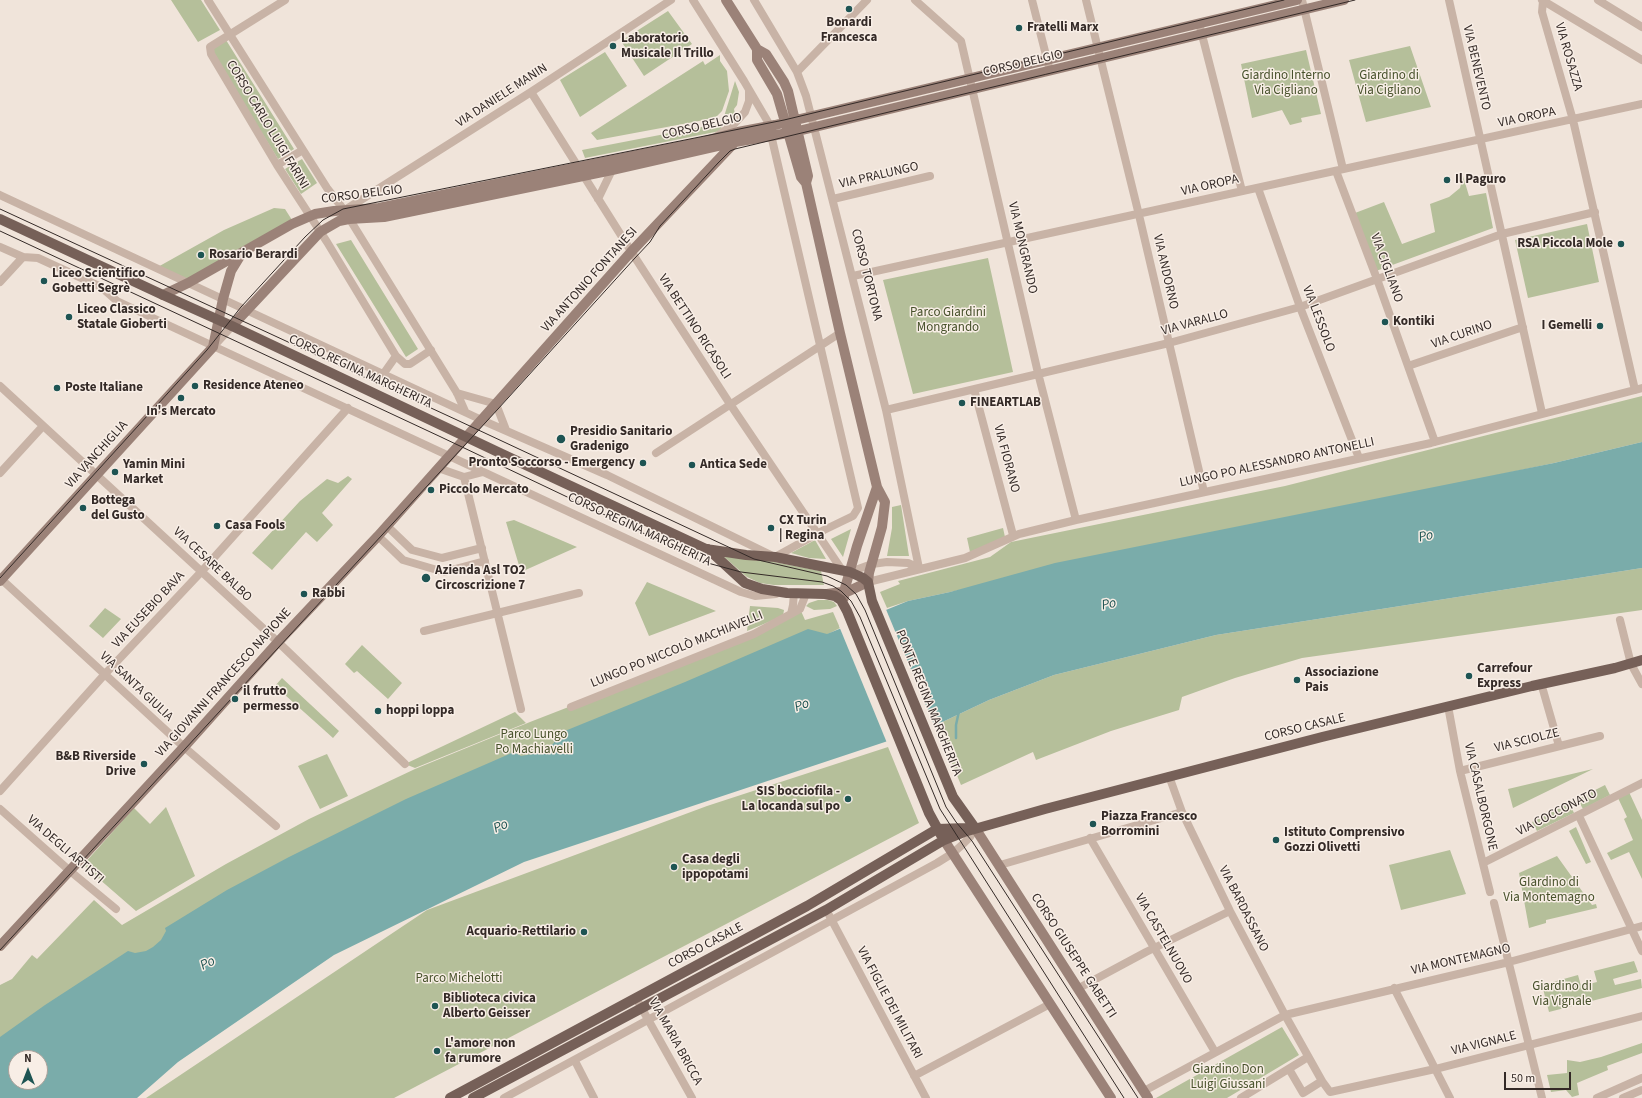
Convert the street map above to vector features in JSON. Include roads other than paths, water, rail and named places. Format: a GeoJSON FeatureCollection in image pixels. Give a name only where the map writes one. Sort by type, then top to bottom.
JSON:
{"type":"FeatureCollection","features":[{"type":"Feature","properties":{"kind":"main road"},"geometry":{"type":"LineString","coordinates":[[726,0],[757,49],[766,54],[784,82],[801,177],[806,183],[877,486],[885,502],[885,512],[868,582]]}},
{"type":"Feature","properties":{"kind":"main road","name":"CORSO BELGIO"},"geometry":{"type":"LineString","coordinates":[[581,171],[612,170],[734,142],[770,130],[790,121],[1297,0]]}},
{"type":"Feature","properties":{"kind":"main road","name":"CORSO BELGIO"},"geometry":{"type":"LineString","coordinates":[[163,295],[188,283],[244,250],[310,216],[323,212],[384,217],[581,171],[738,132],[770,130],[793,132],[1202,34],[1303,5],[1344,0]]}},
{"type":"Feature","properties":{"kind":"main road","name":"VIA ANTONIO FONTANESI"},"geometry":{"type":"LineString","coordinates":[[466,437],[631,252],[734,142]]}},
{"type":"Feature","properties":{"kind":"main road","name":"CORSO BELGIO"},"geometry":{"type":"LineString","coordinates":[[232,326],[320,232],[346,215]]}},
{"type":"Feature","properties":{"kind":"main road","name":"CORSO REGINA MARGHERITA"},"geometry":{"type":"LineString","coordinates":[[0,219],[708,549],[739,554],[775,557],[846,571],[860,576],[868,582]]}},
{"type":"Feature","properties":{"kind":"main road"},"geometry":{"type":"LineString","coordinates":[[213,347],[223,299],[231,271],[244,250]]}},
{"type":"Feature","properties":{"kind":"main road","name":"VIA VANCHIGLIA"},"geometry":{"type":"LineString","coordinates":[[0,580],[213,347]]}},
{"type":"Feature","properties":{"kind":"main road","name":"VIA GIOVANNI FRANCESCO NAPIONE"},"geometry":{"type":"LineString","coordinates":[[0,946],[184,747],[278,642],[378,536],[466,437]]}},
{"type":"Feature","properties":{"kind":"main road"},"geometry":{"type":"LineString","coordinates":[[848,615],[844,599],[846,571],[877,486]]}},
{"type":"Feature","properties":{"kind":"main road","name":"CORSO REGINA MARGHERITA"},"geometry":{"type":"LineString","coordinates":[[708,549],[745,583],[762,590],[790,593],[825,594]]}},
{"type":"Feature","properties":{"kind":"main road","name":"LUNGO PO ALESSANDRO ANTONELLI"},"geometry":{"type":"LineString","coordinates":[[825,594],[857,589],[868,582]]}},
{"type":"Feature","properties":{"kind":"main road","name":"PONTE REGINA MARGHERITA"},"geometry":{"type":"LineString","coordinates":[[868,582],[872,601],[953,797],[975,828]]}},
{"type":"Feature","properties":{"kind":"main road"},"geometry":{"type":"LineString","coordinates":[[825,594],[838,598],[843,604],[937,829],[1111,1098]]}},
{"type":"Feature","properties":{"kind":"main road","name":"CORSO CASALE"},"geometry":{"type":"LineString","coordinates":[[473,1098],[642,1008],[829,914],[944,840],[975,828],[1169,776],[1448,706],[1631,664],[1642,660]]}},
{"type":"Feature","properties":{"kind":"main road","name":"CORSO CASALE"},"geometry":{"type":"LineString","coordinates":[[450,1098],[807,906],[937,829],[975,828]]}},
{"type":"Feature","properties":{"kind":"main road","name":"CORSO GIUSEPPE GABETTI"},"geometry":{"type":"LineString","coordinates":[[975,828],[1079,988],[1146,1095]]}},
{"type":"Feature","properties":{"kind":"street","name":"CORSO CARLO LUIGI FARINI"},"geometry":{"type":"LineString","coordinates":[[208,0],[431,350],[457,393],[465,411]]}},
{"type":"Feature","properties":{"kind":"street"},"geometry":{"type":"LineString","coordinates":[[230,34],[286,0]]}},
{"type":"Feature","properties":{"kind":"street","name":"VIA DANIELE MANIN"},"geometry":{"type":"LineString","coordinates":[[346,215],[671,0]]}},
{"type":"Feature","properties":{"kind":"street"},"geometry":{"type":"LineString","coordinates":[[693,0],[767,118],[858,508],[853,516],[818,533],[775,557]]}},
{"type":"Feature","properties":{"kind":"street"},"geometry":{"type":"LineString","coordinates":[[797,72],[866,0]]}},
{"type":"Feature","properties":{"kind":"street","name":"VIA MONGRANDO"},"geometry":{"type":"LineString","coordinates":[[915,0],[961,41],[1009,242],[1038,373],[1076,520]]}},
{"type":"Feature","properties":{"kind":"street"},"geometry":{"type":"LineString","coordinates":[[1032,0],[1050,71]]}},
{"type":"Feature","properties":{"kind":"street"},"geometry":{"type":"LineString","coordinates":[[1086,0],[1100,59]]}},
{"type":"Feature","properties":{"kind":"street","name":"VIA BENEVENTO"},"geometry":{"type":"LineString","coordinates":[[1449,0],[1542,413]]}},
{"type":"Feature","properties":{"kind":"street"},"geometry":{"type":"LineString","coordinates":[[1543,0],[1642,60]]}},
{"type":"Feature","properties":{"kind":"street","name":"VIA ROSAZZA"},"geometry":{"type":"LineString","coordinates":[[1543,0],[1542,12],[1573,120]]}},
{"type":"Feature","properties":{"kind":"street"},"geometry":{"type":"LineString","coordinates":[[1598,0],[1642,27]]}},
{"type":"Feature","properties":{"kind":"street","name":"CORSO TORTONA"},"geometry":{"type":"LineString","coordinates":[[756,1],[797,72],[812,116],[886,410],[919,568]]}},
{"type":"Feature","properties":{"kind":"street","name":"VIA CIGLIANO"},"geometry":{"type":"LineString","coordinates":[[1303,5],[1340,170],[1435,442]]}},
{"type":"Feature","properties":{"kind":"street"},"geometry":{"type":"LineString","coordinates":[[1199,23],[1242,191]]}},
{"type":"Feature","properties":{"kind":"street","name":"CORSO CARLO LUIGI FARINI"},"geometry":{"type":"LineString","coordinates":[[230,34],[210,47],[210,54],[396,356]]}},
{"type":"Feature","properties":{"kind":"street","name":"VIA ANDORNO"},"geometry":{"type":"LineString","coordinates":[[1100,59],[1139,215],[1204,492]]}},
{"type":"Feature","properties":{"kind":"street"},"geometry":{"type":"LineString","coordinates":[[712,139],[734,124],[745,112],[749,101],[748,87]]}},
{"type":"Feature","properties":{"kind":"street","name":"VIA BETTINO RICASOLI"},"geometry":{"type":"LineString","coordinates":[[531,92],[631,252],[730,404],[818,533],[846,571]]}},
{"type":"Feature","properties":{"kind":"street","name":"VIA OROPA"},"geometry":{"type":"LineString","coordinates":[[853,276],[1139,215],[1242,191],[1480,141],[1642,104]]}},
{"type":"Feature","properties":{"kind":"street","name":"VIA OROPA"},"geometry":{"type":"LineString","coordinates":[[1573,120],[1639,389]]}},
{"type":"Feature","properties":{"kind":"street"},"geometry":{"type":"LineString","coordinates":[[277,165],[303,150]]}},
{"type":"Feature","properties":{"kind":"street"},"geometry":{"type":"LineString","coordinates":[[598,199],[612,170]]}},
{"type":"Feature","properties":{"kind":"street","name":"VIA PRALUNGO"},"geometry":{"type":"LineString","coordinates":[[833,199],[930,176]]}},
{"type":"Feature","properties":{"kind":"street","name":"VIA LESSOLO"},"geometry":{"type":"LineString","coordinates":[[1258,188],[1300,307],[1359,458]]}},
{"type":"Feature","properties":{"kind":"street","name":"CORSO REGINA MARGHERITA"},"geometry":{"type":"LineString","coordinates":[[0,194],[481,419],[607,475],[775,557]]}},
{"type":"Feature","properties":{"kind":"street"},"geometry":{"type":"LineString","coordinates":[[1502,234],[1596,212]]}},
{"type":"Feature","properties":{"kind":"street","name":"VIA VARALLO"},"geometry":{"type":"LineString","coordinates":[[886,410],[1169,343],[1300,307],[1502,234]]}},
{"type":"Feature","properties":{"kind":"street","name":"CORSO REGINA MARGHERITA"},"geometry":{"type":"LineString","coordinates":[[0,247],[23,257],[38,258],[101,287],[117,301],[213,347],[348,408],[741,592],[755,596],[790,593]]}},
{"type":"Feature","properties":{"kind":"street"},"geometry":{"type":"LineString","coordinates":[[0,282],[23,257]]}},
{"type":"Feature","properties":{"kind":"street"},"geometry":{"type":"LineString","coordinates":[[213,347],[232,326]]}},
{"type":"Feature","properties":{"kind":"street","name":"VIA CURINO"},"geometry":{"type":"LineString","coordinates":[[1408,366],[1523,326]]}},
{"type":"Feature","properties":{"kind":"street"},"geometry":{"type":"LineString","coordinates":[[656,453],[840,333]]}},
{"type":"Feature","properties":{"kind":"street"},"geometry":{"type":"LineString","coordinates":[[384,373],[396,356],[405,364],[410,364],[431,350]]}},
{"type":"Feature","properties":{"kind":"street","name":"VIA CESARE BALBO"},"geometry":{"type":"LineString","coordinates":[[0,386],[202,571],[405,764]]}},
{"type":"Feature","properties":{"kind":"street","name":"VIA FIORANO"},"geometry":{"type":"LineString","coordinates":[[974,389],[1014,536]]}},
{"type":"Feature","properties":{"kind":"street","name":"LUNGO PO ALESSANDRO ANTONELLI"},"geometry":{"type":"LineString","coordinates":[[868,582],[909,573],[919,568],[965,558],[1014,536],[1076,520],[1435,442],[1639,389]]}},
{"type":"Feature","properties":{"kind":"street"},"geometry":{"type":"LineString","coordinates":[[457,393],[496,404],[506,430]]}},
{"type":"Feature","properties":{"kind":"street","name":"VIA EUSEBIO BAVA"},"geometry":{"type":"LineString","coordinates":[[0,791],[105,674],[202,571],[348,408]]}},
{"type":"Feature","properties":{"kind":"street"},"geometry":{"type":"LineString","coordinates":[[0,473],[43,426]]}},
{"type":"Feature","properties":{"kind":"street"},"geometry":{"type":"LineString","coordinates":[[438,468],[464,477],[484,472]]}},
{"type":"Feature","properties":{"kind":"street"},"geometry":{"type":"LineString","coordinates":[[464,477],[521,709]]}},
{"type":"Feature","properties":{"kind":"street"},"geometry":{"type":"LineString","coordinates":[[387,526],[412,550],[442,558],[482,548]]}},
{"type":"Feature","properties":{"kind":"street"},"geometry":{"type":"LineString","coordinates":[[378,536],[403,560],[444,572],[485,562]]}},
{"type":"Feature","properties":{"kind":"street"},"geometry":{"type":"LineString","coordinates":[[394,552],[404,543]]}},
{"type":"Feature","properties":{"kind":"street"},"geometry":{"type":"LineString","coordinates":[[423,566],[427,554]]}},
{"type":"Feature","properties":{"kind":"street"},"geometry":{"type":"LineString","coordinates":[[454,555],[458,568]]}},
{"type":"Feature","properties":{"kind":"street"},"geometry":{"type":"LineString","coordinates":[[846,571],[872,564],[887,562],[908,562],[919,568]]}},
{"type":"Feature","properties":{"kind":"street","name":"VIA SANTA GIULIA"},"geometry":{"type":"LineString","coordinates":[[0,580],[184,747],[276,826]]}},
{"type":"Feature","properties":{"kind":"street"},"geometry":{"type":"LineString","coordinates":[[424,631],[579,593]]}},
{"type":"Feature","properties":{"kind":"street"},"geometry":{"type":"LineString","coordinates":[[790,593],[793,605],[791,614]]}},
{"type":"Feature","properties":{"kind":"street","name":"LUNGO PO NICCOLÒ MACHIAVELLI"},"geometry":{"type":"LineString","coordinates":[[571,707],[754,634],[800,609],[806,594]]}},
{"type":"Feature","properties":{"kind":"street"},"geometry":{"type":"LineString","coordinates":[[1620,620],[1631,664],[1642,684]]}},
{"type":"Feature","properties":{"kind":"street"},"geometry":{"type":"LineString","coordinates":[[1541,684],[1559,746]]}},
{"type":"Feature","properties":{"kind":"street","name":"VIA CASALBORGONE"},"geometry":{"type":"LineString","coordinates":[[1448,706],[1460,771],[1490,892]]}},
{"type":"Feature","properties":{"kind":"street","name":"VIA SCIOLZE"},"geometry":{"type":"LineString","coordinates":[[1460,771],[1600,736]]}},
{"type":"Feature","properties":{"kind":"street"},"geometry":{"type":"LineString","coordinates":[[1000,865],[1182,812],[1169,776]]}},
{"type":"Feature","properties":{"kind":"street","name":"VIA COCCONATO"},"geometry":{"type":"LineString","coordinates":[[1483,863],[1642,784]]}},
{"type":"Feature","properties":{"kind":"street","name":"VIA DEGLI ARTISTI"},"geometry":{"type":"LineString","coordinates":[[0,809],[70,871],[116,909]]}},
{"type":"Feature","properties":{"kind":"street","name":"VIA BARDASSANO"},"geometry":{"type":"LineString","coordinates":[[1182,812],[1230,911],[1308,1057]]}},
{"type":"Feature","properties":{"kind":"street"},"geometry":{"type":"LineString","coordinates":[[1579,816],[1642,952]]}},
{"type":"Feature","properties":{"kind":"street","name":"CORSO CASALE"},"geometry":{"type":"LineString","coordinates":[[504,1098],[649,1020],[829,914],[953,853],[970,837],[975,828]]}},
{"type":"Feature","properties":{"kind":"street","name":"VIA CASTELNUOVO"},"geometry":{"type":"LineString","coordinates":[[1090,838],[1215,1052]]}},
{"type":"Feature","properties":{"kind":"street"},"geometry":{"type":"LineString","coordinates":[[1494,902],[1542,1098]]}},
{"type":"Feature","properties":{"kind":"street"},"geometry":{"type":"LineString","coordinates":[[1079,988],[1154,948],[1230,911]]}},
{"type":"Feature","properties":{"kind":"street","name":"VIA FIGLIE DEI MILITARI"},"geometry":{"type":"LineString","coordinates":[[829,914],[926,1098]]}},
{"type":"Feature","properties":{"kind":"street","name":"VIA MONTEMAGNO"},"geometry":{"type":"LineString","coordinates":[[1146,1095],[1215,1052],[1285,1015],[1508,962],[1632,930],[1642,926]]}},
{"type":"Feature","properties":{"kind":"street"},"geometry":{"type":"LineString","coordinates":[[1394,988],[1450,1098]]}},
{"type":"Feature","properties":{"kind":"street","name":"VIA MARIA BRICCA"},"geometry":{"type":"LineString","coordinates":[[636,998],[692,1098]]}},
{"type":"Feature","properties":{"kind":"street"},"geometry":{"type":"LineString","coordinates":[[914,1076],[1050,1004]]}},
{"type":"Feature","properties":{"kind":"street","name":"VIA VIGNALE"},"geometry":{"type":"LineString","coordinates":[[1322,1081],[1330,1092],[1434,1068],[1642,1016]]}},
{"type":"Feature","properties":{"kind":"street"},"geometry":{"type":"LineString","coordinates":[[1241,1098],[1308,1057],[1322,1081],[1303,1093],[1289,1069]]}},
{"type":"Feature","properties":{"kind":"street"},"geometry":{"type":"LineString","coordinates":[[575,1061],[594,1098]]}},
{"type":"Feature","properties":{"kind":"street"},"geometry":{"type":"LineString","coordinates":[[1597,1098],[1642,1078]]}},
{"type":"Feature","properties":{"kind":"street"},"geometry":{"type":"LineString","coordinates":[[1623,1098],[1642,1090]]}},
{"type":"Feature","properties":{"kind":"water","name":"Po"},"geometry":{"type":"Polygon","coordinates":[[[1642,442],[1642,568],[1216,635],[1054,675],[989,700],[936,725],[524,862],[334,955],[178,1062],[137,1098],[0,1098],[0,1037],[45,1005],[128,951],[135,953],[146,951],[153,947],[161,940],[166,931],[165,928],[227,890],[289,857],[406,799],[514,752],[521,756],[538,753],[554,743],[555,735],[685,682],[808,629],[827,634],[908,601],[950,592],[1055,563],[1554,463],[1642,442]]]}},
{"type":"Feature","properties":{"kind":"waterway"},"geometry":{"type":"LineString","coordinates":[[956,738],[956,725],[959,711]]}},
{"type":"Feature","properties":{"kind":"tram line"},"geometry":{"type":"LineString","coordinates":[[0,578],[207,350],[241,307],[305,237],[323,220],[343,209],[784,120],[1284,0]]}},
{"type":"Feature","properties":{"kind":"tram line"},"geometry":{"type":"LineString","coordinates":[[0,950],[498,409],[650,242],[660,226],[730,151],[1355,0]]}},
{"type":"Feature","properties":{"kind":"tram line"},"geometry":{"type":"LineString","coordinates":[[0,209],[754,559],[827,576],[846,585],[856,594],[865,610],[946,807],[972,841],[1138,1098]]}},
{"type":"Feature","properties":{"kind":"tram line"},"geometry":{"type":"LineString","coordinates":[[0,231],[441,437],[704,562],[741,572],[822,582],[841,591],[851,601],[860,617],[940,809],[1124,1098]]}},
{"type":"Feature","properties":{"kind":"place","name":"Bonardi Francesca"},"geometry":{"type":"Point","coordinates":[849,9]}},
{"type":"Feature","properties":{"kind":"place","name":"Fratelli Marx"},"geometry":{"type":"Point","coordinates":[1019,28]}},
{"type":"Feature","properties":{"kind":"place","name":"Laboratorio Musicale Il Trillo"},"geometry":{"type":"Point","coordinates":[613,46]}},
{"type":"Feature","properties":{"kind":"place","name":"Il Paguro"},"geometry":{"type":"Point","coordinates":[1447,180]}},
{"type":"Feature","properties":{"kind":"place","name":"RSA Piccola Mole"},"geometry":{"type":"Point","coordinates":[1621,244]}},
{"type":"Feature","properties":{"kind":"place","name":"Rosario Berardi"},"geometry":{"type":"Point","coordinates":[201,255]}},
{"type":"Feature","properties":{"kind":"place","name":"Liceo Scientifico Gobetti Segrè"},"geometry":{"type":"Point","coordinates":[44,281]}},
{"type":"Feature","properties":{"kind":"place","name":"Liceo Classico Statale Gioberti"},"geometry":{"type":"Point","coordinates":[69,317]}},
{"type":"Feature","properties":{"kind":"place","name":"Kontiki"},"geometry":{"type":"Point","coordinates":[1385,322]}},
{"type":"Feature","properties":{"kind":"place","name":"I Gemelli"},"geometry":{"type":"Point","coordinates":[1600,326]}},
{"type":"Feature","properties":{"kind":"place","name":"Residence Ateneo"},"geometry":{"type":"Point","coordinates":[195,386]}},
{"type":"Feature","properties":{"kind":"place","name":"Poste Italiane"},"geometry":{"type":"Point","coordinates":[57,388]}},
{"type":"Feature","properties":{"kind":"place","name":"In's Mercato"},"geometry":{"type":"Point","coordinates":[181,398]}},
{"type":"Feature","properties":{"kind":"place","name":"FINEARTLAB"},"geometry":{"type":"Point","coordinates":[962,403]}},
{"type":"Feature","properties":{"kind":"place","name":"Presidio Sanitario Gradenigo"},"geometry":{"type":"Point","coordinates":[561,439]}},
{"type":"Feature","properties":{"kind":"place","name":"Pronto Soccorso - Emergency"},"geometry":{"type":"Point","coordinates":[643,463]}},
{"type":"Feature","properties":{"kind":"place","name":"Antica Sede"},"geometry":{"type":"Point","coordinates":[692,465]}},
{"type":"Feature","properties":{"kind":"place","name":"Yamin Mini Market"},"geometry":{"type":"Point","coordinates":[115,472]}},
{"type":"Feature","properties":{"kind":"place","name":"Piccolo Mercato"},"geometry":{"type":"Point","coordinates":[431,490]}},
{"type":"Feature","properties":{"kind":"place","name":"Bottega del Gusto"},"geometry":{"type":"Point","coordinates":[83,508]}},
{"type":"Feature","properties":{"kind":"place","name":"Casa Fools"},"geometry":{"type":"Point","coordinates":[217,526]}},
{"type":"Feature","properties":{"kind":"place","name":"CX Turin | Regina"},"geometry":{"type":"Point","coordinates":[771,528]}},
{"type":"Feature","properties":{"kind":"place","name":"Azienda Asl TO2 Circoscrizione 7"},"geometry":{"type":"Point","coordinates":[426,578]}},
{"type":"Feature","properties":{"kind":"place","name":"Rabbi"},"geometry":{"type":"Point","coordinates":[304,594]}},
{"type":"Feature","properties":{"kind":"place","name":"Carrefour Express"},"geometry":{"type":"Point","coordinates":[1469,676]}},
{"type":"Feature","properties":{"kind":"place","name":"Associazione Pais"},"geometry":{"type":"Point","coordinates":[1297,680]}},
{"type":"Feature","properties":{"kind":"place","name":"il frutto permesso"},"geometry":{"type":"Point","coordinates":[235,699]}},
{"type":"Feature","properties":{"kind":"place","name":"hoppi loppa"},"geometry":{"type":"Point","coordinates":[378,711]}},
{"type":"Feature","properties":{"kind":"place","name":"B&B Riverside Drive"},"geometry":{"type":"Point","coordinates":[144,764]}},
{"type":"Feature","properties":{"kind":"place","name":"SIS bocciofila - La locanda sul po"},"geometry":{"type":"Point","coordinates":[848,799]}},
{"type":"Feature","properties":{"kind":"place","name":"Piazza Francesco Borromini"},"geometry":{"type":"Point","coordinates":[1093,824]}},
{"type":"Feature","properties":{"kind":"place","name":"Istituto Comprensivo Gozzi Olivetti"},"geometry":{"type":"Point","coordinates":[1276,840]}},
{"type":"Feature","properties":{"kind":"place","name":"Casa degli ippopotami"},"geometry":{"type":"Point","coordinates":[674,867]}},
{"type":"Feature","properties":{"kind":"place","name":"Acquario-Rettilario"},"geometry":{"type":"Point","coordinates":[584,932]}},
{"type":"Feature","properties":{"kind":"place","name":"Biblioteca civica Alberto Geisser"},"geometry":{"type":"Point","coordinates":[435,1006]}},
{"type":"Feature","properties":{"kind":"place","name":"L'amore non fa rumore"},"geometry":{"type":"Point","coordinates":[437,1051]}},
{"type":"Feature","properties":{"kind":"park label","name":"Giardino Interno Via Cigliano"},"geometry":{"type":"Point","coordinates":[1286,84]}},
{"type":"Feature","properties":{"kind":"park label","name":"Giardino di Via Cigliano"},"geometry":{"type":"Point","coordinates":[1389,84]}},
{"type":"Feature","properties":{"kind":"park label","name":"Parco Giardini Mongrando"},"geometry":{"type":"Point","coordinates":[948,320]}},
{"type":"Feature","properties":{"kind":"park label","name":"Parco Lungo Po Machiavelli"},"geometry":{"type":"Point","coordinates":[534,742]}},
{"type":"Feature","properties":{"kind":"park label","name":"GIardino di Via Montemagno"},"geometry":{"type":"Point","coordinates":[1549,890]}},
{"type":"Feature","properties":{"kind":"park label","name":"Parco Michelotti"},"geometry":{"type":"Point","coordinates":[459,979]}},
{"type":"Feature","properties":{"kind":"park label","name":"Giardino di Via Vignale"},"geometry":{"type":"Point","coordinates":[1562,994]}},
{"type":"Feature","properties":{"kind":"park label","name":"Giardino Don Luigi Giussani"},"geometry":{"type":"Point","coordinates":[1228,1078]}}]}
